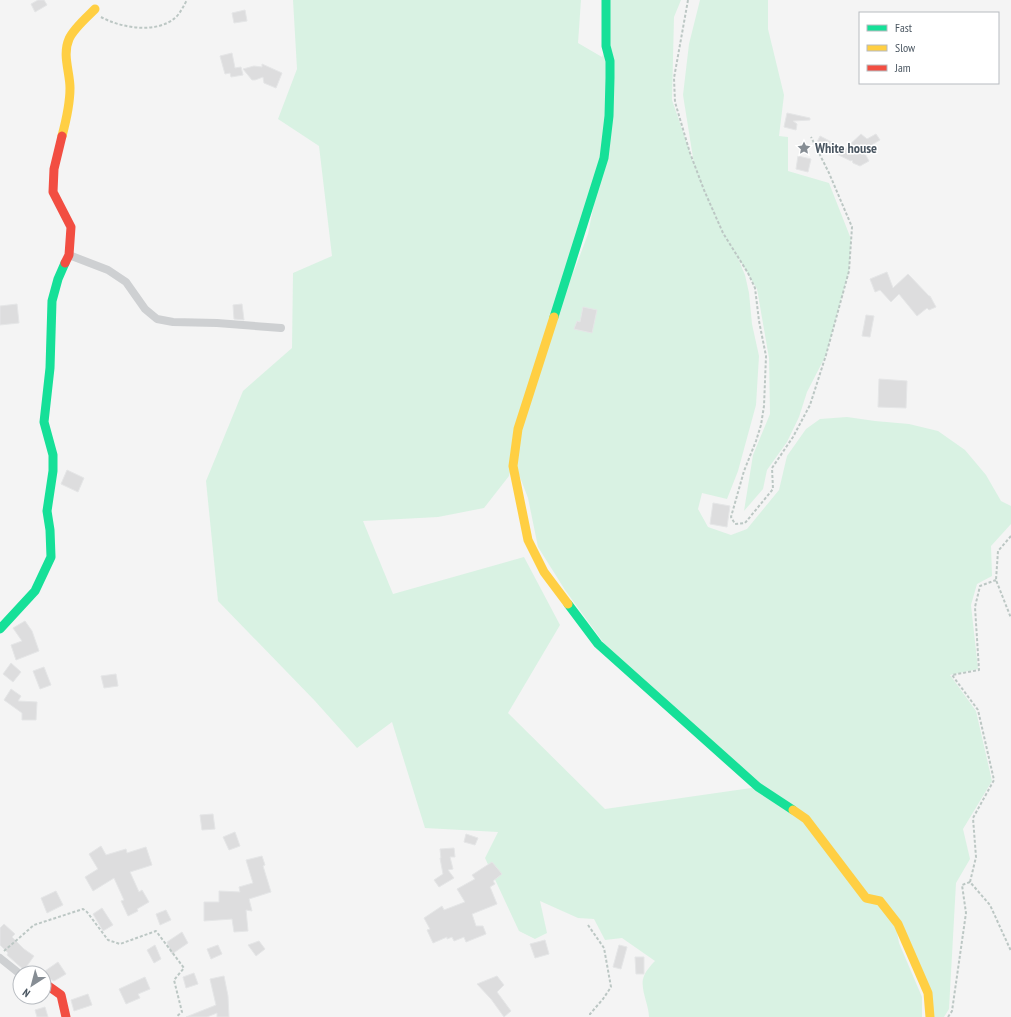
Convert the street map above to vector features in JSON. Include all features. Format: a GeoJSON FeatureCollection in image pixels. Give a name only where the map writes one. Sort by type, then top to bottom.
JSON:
{"type":"FeatureCollection","features":[{"type":"Feature","properties":{"kind":"street"},"geometry":{"type":"LineString","coordinates":[[606,0],[606,46],[610,61],[610,78],[609,116],[604,158],[518,429],[513,466],[528,540],[544,572],[598,644],[758,787],[806,819],[866,898],[880,901],[898,924],[928,993],[930,1017]]}},
{"type":"Feature","properties":{"kind":"street"},"geometry":{"type":"LineString","coordinates":[[0,629],[35,591],[51,557],[50,530],[47,511],[53,471],[53,460],[44,422],[50,368],[52,301],[58,279],[69,255],[71,227],[53,192],[54,169],[66,122],[70,88],[66,58],[69,39],[81,23],[95,9]]}},
{"type":"Feature","properties":{"kind":"street"},"geometry":{"type":"LineString","coordinates":[[69,255],[108,270],[126,282],[145,308],[157,319],[173,322],[217,323],[280,328]]}},
{"type":"Feature","properties":{"kind":"street"},"geometry":{"type":"LineString","coordinates":[[0,958],[12,968]]}},
{"type":"Feature","properties":{"kind":"street"},"geometry":{"type":"LineString","coordinates":[[52,989],[60,995],[66,1017]]}},
{"type":"Feature","properties":{"kind":"path"},"geometry":{"type":"LineString","coordinates":[[95,9],[101,16],[109,21],[134,27],[157,27],[175,18],[187,0]]}},
{"type":"Feature","properties":{"kind":"path"},"geometry":{"type":"LineString","coordinates":[[688,0],[674,78],[676,102],[690,153],[704,190],[723,233],[748,273],[755,288],[759,321],[766,356],[762,419],[756,441],[744,471],[731,517],[735,524],[745,523],[773,488],[772,468],[793,437],[810,405],[826,355],[849,271],[852,227],[829,173],[811,138]]}},
{"type":"Feature","properties":{"kind":"path"},"geometry":{"type":"LineString","coordinates":[[1011,536],[998,551],[996,580],[1011,618]]}},
{"type":"Feature","properties":{"kind":"path"},"geometry":{"type":"LineString","coordinates":[[970,882],[976,857],[973,818],[994,780],[978,710],[952,675],[979,670],[975,607],[980,586],[996,580]]}},
{"type":"Feature","properties":{"kind":"path"},"geometry":{"type":"LineString","coordinates":[[970,882],[990,905],[1011,951]]}},
{"type":"Feature","properties":{"kind":"path"},"geometry":{"type":"LineString","coordinates":[[948,1017],[952,1011],[966,913],[962,885],[970,882]]}},
{"type":"Feature","properties":{"kind":"path"},"geometry":{"type":"LineString","coordinates":[[0,954],[34,925],[83,909],[87,912],[108,940],[120,944],[156,931],[184,968],[174,980],[182,1012],[176,1017]]}},
{"type":"Feature","properties":{"kind":"path"},"geometry":{"type":"LineString","coordinates":[[588,925],[604,948],[611,987],[604,999],[590,1014],[590,1017]]}},
{"type":"Feature","properties":{"kind":"green space"},"geometry":{"type":"Polygon","coordinates":[[[293,0],[581,0],[578,43],[602,57],[606,46],[603,0],[681,0],[674,17],[672,100],[694,164],[683,95],[689,44],[700,0],[768,0],[768,29],[784,95],[779,136],[788,137],[788,171],[829,183],[851,239],[849,271],[826,355],[807,392],[799,417],[787,442],[767,470],[763,489],[744,511],[753,455],[770,414],[769,358],[757,289],[737,256],[745,275],[749,293],[752,324],[759,356],[756,405],[738,471],[727,499],[702,493],[698,509],[708,527],[731,535],[747,529],[779,490],[787,456],[806,429],[820,419],[847,417],[909,424],[938,431],[965,450],[986,475],[1001,501],[1011,506],[1011,524],[991,546],[992,576],[977,584],[971,605],[978,669],[950,675],[976,711],[992,781],[963,829],[970,859],[956,883],[949,1009],[944,1017],[934,1017],[895,921],[899,943],[922,997],[922,1017],[649,1017],[648,1007],[643,991],[643,980],[646,972],[655,961],[622,938],[605,940],[594,919],[578,918],[540,901],[547,933],[535,939],[519,931],[485,858],[498,832],[425,828],[392,722],[357,748],[315,701],[218,601],[206,481],[243,391],[292,348],[293,273],[332,256],[319,146],[278,119],[297,69],[293,0]],[[602,164],[573,274],[588,234],[602,164]],[[513,459],[509,476],[484,508],[438,517],[363,521],[393,594],[524,557],[560,625],[508,713],[605,809],[758,787],[606,646],[565,590],[538,547],[528,498],[513,459]]]}},
{"type":"Feature","properties":{"kind":"building"},"geometry":{"type":"Polygon","coordinates":[[[38,0],[44,0],[47,5],[35,12],[31,4],[38,0]]]}},
{"type":"Feature","properties":{"kind":"building"},"geometry":{"type":"Polygon","coordinates":[[[245,10],[247,21],[234,23],[232,13],[245,10]]]}},
{"type":"Feature","properties":{"kind":"building"},"geometry":{"type":"Polygon","coordinates":[[[232,53],[235,68],[241,67],[243,75],[231,77],[230,73],[225,74],[220,56],[232,53]]]}},
{"type":"Feature","properties":{"kind":"building"},"geometry":{"type":"Polygon","coordinates":[[[262,64],[282,73],[276,88],[264,83],[263,77],[252,80],[243,69],[254,66],[262,67],[262,64]]]}},
{"type":"Feature","properties":{"kind":"building"},"geometry":{"type":"Polygon","coordinates":[[[787,113],[810,118],[810,120],[793,121],[797,124],[796,130],[784,127],[787,113]]]}},
{"type":"Feature","properties":{"kind":"building"},"geometry":{"type":"Polygon","coordinates":[[[861,134],[867,139],[876,134],[880,140],[863,150],[869,161],[860,166],[853,163],[852,160],[851,161],[816,144],[820,136],[845,149],[861,134]]]}},
{"type":"Feature","properties":{"kind":"building"},"geometry":{"type":"Polygon","coordinates":[[[798,156],[811,159],[808,172],[796,169],[798,156]]]}},
{"type":"Feature","properties":{"kind":"building"},"geometry":{"type":"Polygon","coordinates":[[[887,272],[893,288],[908,274],[930,296],[936,307],[929,310],[927,308],[917,316],[899,294],[891,302],[880,290],[875,292],[870,279],[887,272]]]}},
{"type":"Feature","properties":{"kind":"building"},"geometry":{"type":"Polygon","coordinates":[[[17,304],[19,323],[0,325],[0,306],[17,304]]]}},
{"type":"Feature","properties":{"kind":"building"},"geometry":{"type":"Polygon","coordinates":[[[242,304],[244,320],[234,319],[233,305],[242,304]]]}},
{"type":"Feature","properties":{"kind":"building"},"geometry":{"type":"Polygon","coordinates":[[[583,307],[597,310],[592,333],[574,329],[577,321],[580,322],[583,307]]]}},
{"type":"Feature","properties":{"kind":"building"},"geometry":{"type":"Polygon","coordinates":[[[866,315],[874,316],[870,337],[862,336],[866,315]]]}},
{"type":"Feature","properties":{"kind":"building"},"geometry":{"type":"Polygon","coordinates":[[[879,379],[907,381],[906,408],[878,407],[879,379]]]}},
{"type":"Feature","properties":{"kind":"building"},"geometry":{"type":"Polygon","coordinates":[[[67,470],[84,478],[78,492],[61,484],[67,470]]]}},
{"type":"Feature","properties":{"kind":"building"},"geometry":{"type":"Polygon","coordinates":[[[713,503],[730,506],[727,527],[710,524],[713,503]]]}},
{"type":"Feature","properties":{"kind":"building"},"geometry":{"type":"Polygon","coordinates":[[[25,621],[32,631],[39,651],[16,660],[11,645],[22,641],[13,628],[25,621]]]}},
{"type":"Feature","properties":{"kind":"building"},"geometry":{"type":"Polygon","coordinates":[[[11,663],[21,672],[13,682],[3,674],[11,663]]]}},
{"type":"Feature","properties":{"kind":"building"},"geometry":{"type":"Polygon","coordinates":[[[44,667],[51,685],[40,689],[33,671],[44,667]]]}},
{"type":"Feature","properties":{"kind":"building"},"geometry":{"type":"Polygon","coordinates":[[[116,674],[118,686],[104,688],[101,676],[116,674]]]}},
{"type":"Feature","properties":{"kind":"building"},"geometry":{"type":"Polygon","coordinates":[[[11,689],[21,696],[18,701],[37,702],[36,720],[22,720],[22,713],[4,700],[11,689]]]}},
{"type":"Feature","properties":{"kind":"building"},"geometry":{"type":"Polygon","coordinates":[[[213,814],[215,829],[202,830],[200,815],[213,814]]]}},
{"type":"Feature","properties":{"kind":"building"},"geometry":{"type":"Polygon","coordinates":[[[235,832],[240,846],[229,850],[223,837],[235,832]]]}},
{"type":"Feature","properties":{"kind":"building"},"geometry":{"type":"Polygon","coordinates":[[[466,834],[478,838],[475,845],[464,842],[466,834]]]}},
{"type":"Feature","properties":{"kind":"building"},"geometry":{"type":"Polygon","coordinates":[[[101,846],[106,855],[126,849],[127,853],[146,847],[152,865],[130,872],[139,892],[142,890],[149,902],[137,909],[138,911],[128,916],[121,901],[124,900],[114,878],[93,891],[85,877],[98,869],[89,854],[101,846]]]}},
{"type":"Feature","properties":{"kind":"building"},"geometry":{"type":"Polygon","coordinates":[[[454,848],[455,857],[450,857],[453,869],[448,870],[454,878],[439,887],[434,880],[443,874],[440,849],[454,848]]]}},
{"type":"Feature","properties":{"kind":"building"},"geometry":{"type":"Polygon","coordinates":[[[262,856],[265,865],[263,866],[271,892],[249,899],[252,911],[246,910],[248,931],[234,932],[232,919],[204,921],[204,902],[219,902],[219,891],[240,892],[239,887],[253,883],[246,860],[262,856]]]}},
{"type":"Feature","properties":{"kind":"building"},"geometry":{"type":"Polygon","coordinates":[[[492,862],[502,874],[493,881],[495,884],[490,887],[497,904],[472,914],[476,926],[483,926],[486,934],[466,942],[464,937],[454,941],[452,937],[447,939],[447,937],[433,943],[427,930],[430,929],[424,918],[442,906],[444,910],[465,902],[457,889],[475,879],[472,875],[492,862]]]}},
{"type":"Feature","properties":{"kind":"building"},"geometry":{"type":"Polygon","coordinates":[[[56,891],[63,905],[47,913],[41,898],[56,891]]]}},
{"type":"Feature","properties":{"kind":"building"},"geometry":{"type":"Polygon","coordinates":[[[102,908],[113,925],[103,931],[93,914],[102,908]]]}},
{"type":"Feature","properties":{"kind":"building"},"geometry":{"type":"Polygon","coordinates":[[[166,910],[171,920],[160,925],[156,914],[166,910]]]}},
{"type":"Feature","properties":{"kind":"building"},"geometry":{"type":"Polygon","coordinates":[[[4,924],[15,934],[12,937],[24,949],[34,956],[28,965],[18,965],[7,955],[8,953],[0,945],[0,928],[4,924]]]}},
{"type":"Feature","properties":{"kind":"building"},"geometry":{"type":"Polygon","coordinates":[[[182,932],[188,943],[172,954],[167,942],[182,932]]]}},
{"type":"Feature","properties":{"kind":"building"},"geometry":{"type":"Polygon","coordinates":[[[545,940],[549,954],[535,958],[530,944],[545,940]]]}},
{"type":"Feature","properties":{"kind":"building"},"geometry":{"type":"Polygon","coordinates":[[[259,941],[265,949],[256,956],[248,945],[259,941]]]}},
{"type":"Feature","properties":{"kind":"building"},"geometry":{"type":"Polygon","coordinates":[[[155,945],[161,959],[154,963],[147,950],[155,945]]]}},
{"type":"Feature","properties":{"kind":"building"},"geometry":{"type":"Polygon","coordinates":[[[218,945],[222,954],[211,959],[207,949],[218,945]]]}},
{"type":"Feature","properties":{"kind":"building"},"geometry":{"type":"Polygon","coordinates":[[[619,945],[627,947],[621,969],[613,967],[619,945]]]}},
{"type":"Feature","properties":{"kind":"building"},"geometry":{"type":"Polygon","coordinates":[[[635,957],[644,957],[644,974],[636,974],[635,957]]]}},
{"type":"Feature","properties":{"kind":"building"},"geometry":{"type":"Polygon","coordinates":[[[58,962],[66,974],[54,981],[52,980],[52,966],[58,962]]]}},
{"type":"Feature","properties":{"kind":"building"},"geometry":{"type":"Polygon","coordinates":[[[194,973],[198,984],[186,988],[183,977],[194,973]]]}},
{"type":"Feature","properties":{"kind":"building"},"geometry":{"type":"Polygon","coordinates":[[[224,976],[228,996],[229,1017],[217,1017],[217,1013],[207,1017],[186,1017],[216,1005],[210,979],[224,976]]]}},
{"type":"Feature","properties":{"kind":"building"},"geometry":{"type":"Polygon","coordinates":[[[497,976],[504,985],[497,992],[511,1011],[504,1017],[491,999],[477,984],[497,976]]]}},
{"type":"Feature","properties":{"kind":"building"},"geometry":{"type":"Polygon","coordinates":[[[145,977],[150,989],[138,994],[140,998],[126,1004],[119,989],[145,977]]]}},
{"type":"Feature","properties":{"kind":"building"},"geometry":{"type":"Polygon","coordinates":[[[88,994],[92,1005],[74,1011],[71,1000],[88,994]]]}},
{"type":"Feature","properties":{"kind":"building"},"geometry":{"type":"Polygon","coordinates":[[[45,1007],[48,1017],[37,1017],[35,1010],[45,1007]]]}},
{"type":"Feature","properties":{"kind":"traffic: fast"},"geometry":{"type":"LineString","coordinates":[[554,317],[604,158],[609,116],[610,78],[610,61],[606,46],[606,0]]}},
{"type":"Feature","properties":{"kind":"traffic: fast"},"geometry":{"type":"LineString","coordinates":[[0,629],[35,591],[51,557],[50,530],[47,511],[53,471],[53,455],[44,422],[50,368],[52,301],[58,279],[65,263]]}},
{"type":"Feature","properties":{"kind":"traffic: fast"},"geometry":{"type":"LineString","coordinates":[[568,604],[598,644],[758,787],[793,810]]}},
{"type":"Feature","properties":{"kind":"traffic: slow"},"geometry":{"type":"LineString","coordinates":[[62,136],[68,112],[70,94],[70,82],[66,57],[67,45],[69,39],[80,23],[95,9]]}},
{"type":"Feature","properties":{"kind":"traffic: slow"},"geometry":{"type":"LineString","coordinates":[[554,317],[518,429],[513,466],[528,540],[544,572],[568,604]]}},
{"type":"Feature","properties":{"kind":"traffic: slow"},"geometry":{"type":"LineString","coordinates":[[793,810],[806,819],[866,898],[880,901],[898,924],[928,993],[930,1017]]}},
{"type":"Feature","properties":{"kind":"traffic: jam"},"geometry":{"type":"LineString","coordinates":[[62,136],[54,169],[53,192],[71,227],[69,255],[65,263]]}},
{"type":"Feature","properties":{"kind":"traffic: jam"},"geometry":{"type":"LineString","coordinates":[[52,989],[61,995],[66,1017]]}},
{"type":"Feature","properties":{"kind":"place","name":"White house"},"geometry":{"type":"Point","coordinates":[804,148]}}]}
